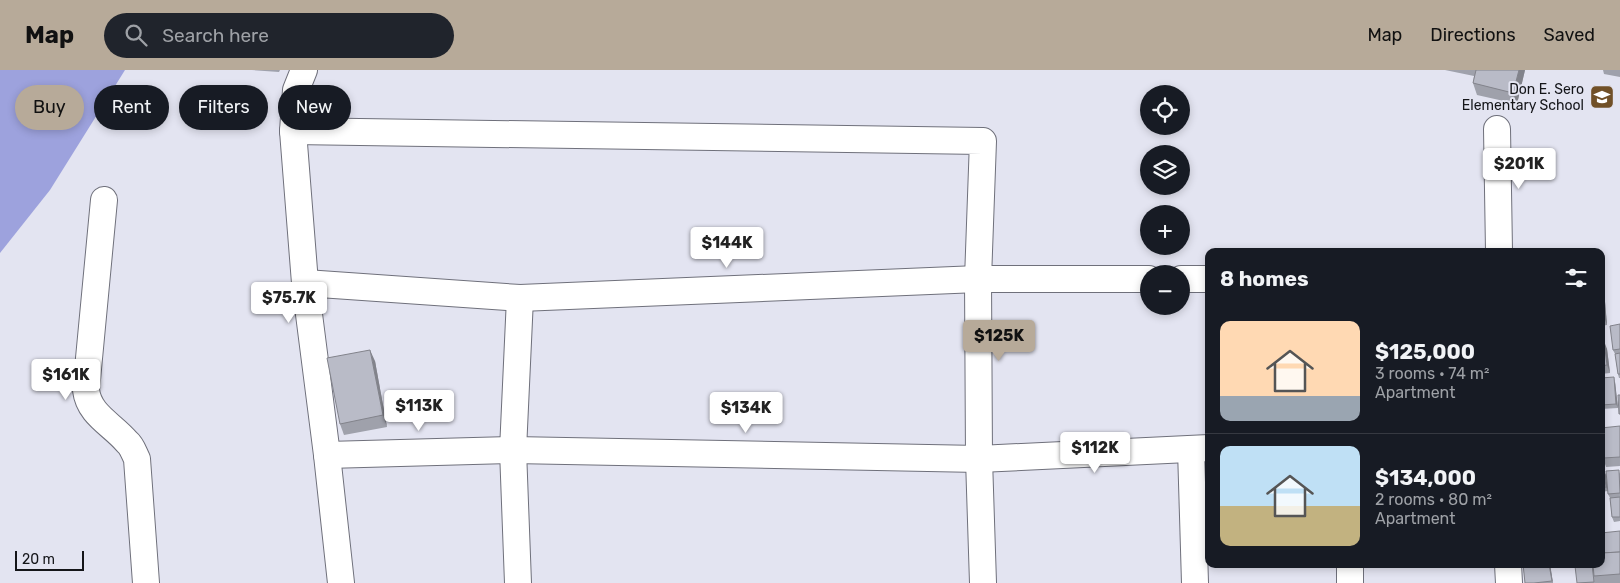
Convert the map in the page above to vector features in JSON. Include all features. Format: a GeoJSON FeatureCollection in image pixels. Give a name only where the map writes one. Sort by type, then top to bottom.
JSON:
{"type":"FeatureCollection","features":[{"type":"Feature","properties":{"kind":"street"},"geometry":{"type":"LineString","coordinates":[[304,70],[296,90],[294,131],[305,283],[341,583]]}},
{"type":"Feature","properties":{"kind":"street"},"geometry":{"type":"LineString","coordinates":[[1496,129],[1500,248]]}},
{"type":"Feature","properties":{"kind":"street"},"geometry":{"type":"LineString","coordinates":[[294,131],[983,141],[978,279],[979,459],[983,583]]}},
{"type":"Feature","properties":{"kind":"street"},"geometry":{"type":"LineString","coordinates":[[104,200],[86,390],[87,401],[95,412],[129,443],[137,459],[146,583]]}},
{"type":"Feature","properties":{"kind":"street"},"geometry":{"type":"LineString","coordinates":[[305,283],[520,298],[978,279],[1140,279]]}},
{"type":"Feature","properties":{"kind":"street"},"geometry":{"type":"LineString","coordinates":[[1190,279],[1205,279]]}},
{"type":"Feature","properties":{"kind":"street"},"geometry":{"type":"LineString","coordinates":[[518,583],[513,450],[520,298]]}},
{"type":"Feature","properties":{"kind":"street"},"geometry":{"type":"LineString","coordinates":[[327,456],[513,450],[979,459],[1200,448],[1195,583]]}},
{"type":"Feature","properties":{"kind":"street"},"geometry":{"type":"LineString","coordinates":[[1350,568],[1350,583]]}},
{"type":"Feature","properties":{"kind":"street"},"geometry":{"type":"LineString","coordinates":[[1508,568],[1509,583]]}},
{"type":"Feature","properties":{"kind":"water"},"geometry":{"type":"Polygon","coordinates":[[[0,70],[125,70],[116,85],[94,85],[94,120],[50,190],[0,253],[0,70]]]}},
{"type":"Feature","properties":{"kind":"building"},"geometry":{"type":"Polygon","coordinates":[[[1476,70],[1519,70],[1513,93],[1473,83],[1476,70]]]}},
{"type":"Feature","properties":{"kind":"building"},"geometry":{"type":"Polygon","coordinates":[[[1620,324],[1620,349],[1613,350],[1610,326],[1620,324]]]}},
{"type":"Feature","properties":{"kind":"building"},"geometry":{"type":"Polygon","coordinates":[[[1605,349],[1607,365],[1605,365],[1605,349]]]}},
{"type":"Feature","properties":{"kind":"building"},"geometry":{"type":"Polygon","coordinates":[[[370,350],[383,415],[340,424],[327,358],[370,350]]]}},
{"type":"Feature","properties":{"kind":"building"},"geometry":{"type":"Polygon","coordinates":[[[1620,353],[1620,374],[1618,374],[1615,354],[1620,353]]]}},
{"type":"Feature","properties":{"kind":"building"},"geometry":{"type":"Polygon","coordinates":[[[1614,377],[1616,404],[1605,405],[1605,378],[1614,377]]]}},
{"type":"Feature","properties":{"kind":"building"},"geometry":{"type":"Polygon","coordinates":[[[1618,395],[1620,395],[1620,414],[1619,414],[1618,395]]]}},
{"type":"Feature","properties":{"kind":"building"},"geometry":{"type":"Polygon","coordinates":[[[1620,426],[1620,457],[1605,458],[1605,428],[1620,426]]]}},
{"type":"Feature","properties":{"kind":"building"},"geometry":{"type":"Polygon","coordinates":[[[1619,470],[1620,493],[1608,494],[1606,471],[1619,470]]]}},
{"type":"Feature","properties":{"kind":"building"},"geometry":{"type":"Polygon","coordinates":[[[1620,497],[1620,517],[1612,517],[1610,498],[1620,497]]]}},
{"type":"Feature","properties":{"kind":"building"},"geometry":{"type":"Polygon","coordinates":[[[1620,531],[1620,552],[1605,553],[1605,533],[1620,531]]]}},
{"type":"Feature","properties":{"kind":"building"},"geometry":{"type":"Polygon","coordinates":[[[1620,552],[1620,574],[1594,576],[1593,568],[1605,568],[1605,553],[1620,552]]]}},
{"type":"Feature","properties":{"kind":"building"},"geometry":{"type":"Polygon","coordinates":[[[1523,568],[1550,568],[1552,581],[1525,583],[1523,568]]]}},
{"type":"Feature","properties":{"kind":"building"},"geometry":{"type":"Polygon","coordinates":[[[1575,568],[1592,568],[1594,582],[1577,583],[1575,568]]]}},
{"type":"Feature","properties":{"kind":"place","name":"Don E. Sero Elementary School"},"geometry":{"type":"Point","coordinates":[1602,97]}}]}
